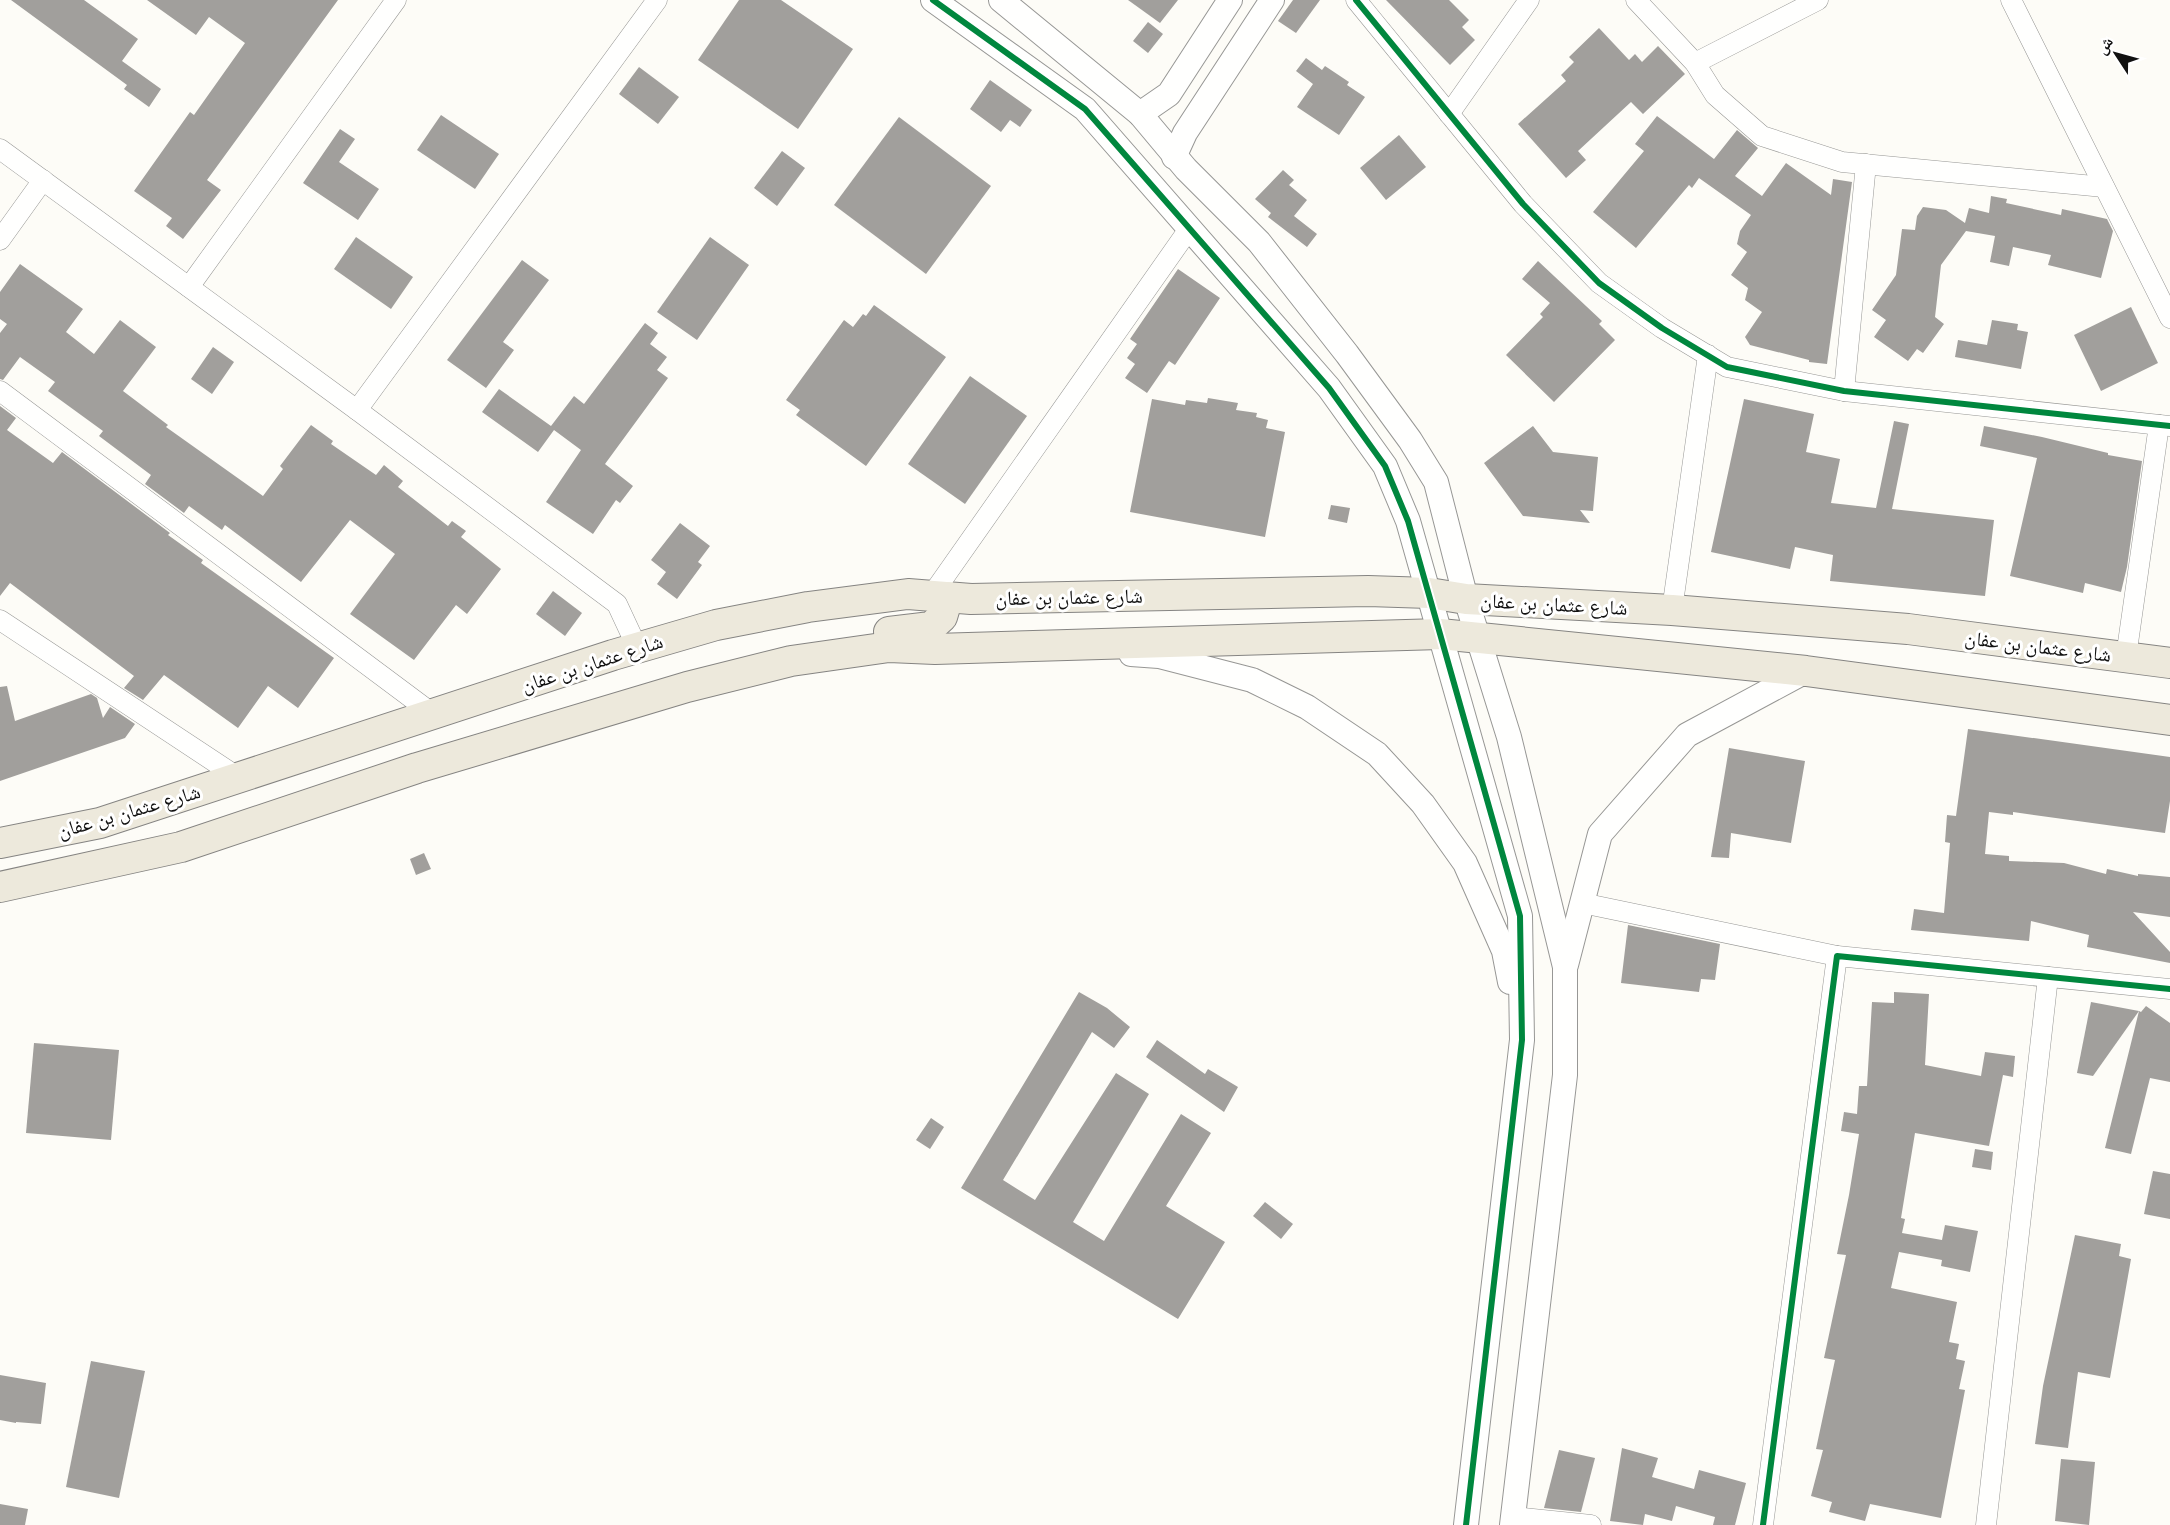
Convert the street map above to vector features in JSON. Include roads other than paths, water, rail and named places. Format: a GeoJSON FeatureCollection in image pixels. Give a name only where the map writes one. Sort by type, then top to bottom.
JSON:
{"type":"FeatureCollection","features":[{"type":"Feature","properties":{"kind":"main road","name":"شارع عثمان بن عفان"},"geometry":{"type":"LineString","coordinates":[[0,843],[100,823],[637,648],[716,625],[808,607],[908,594],[971,599],[1429,592],[1466,599],[1672,610],[1908,628],[2170,663]]}},
{"type":"Feature","properties":{"kind":"main road"},"geometry":{"type":"LineString","coordinates":[[726,677],[795,642],[931,627],[942,617],[940,597]]}},
{"type":"Feature","properties":{"kind":"main road","name":"شارع عثمان بن عفان"},"geometry":{"type":"LineString","coordinates":[[0,887],[181,847],[417,768],[687,687],[791,661],[889,647],[935,648],[1440,634],[1806,671],[2170,720]]}},
{"type":"Feature","properties":{"kind":"street"},"geometry":{"type":"LineString","coordinates":[[189,287],[396,0]]}},
{"type":"Feature","properties":{"kind":"street"},"geometry":{"type":"LineString","coordinates":[[357,410],[657,0]]}},
{"type":"Feature","properties":{"kind":"street"},"geometry":{"type":"LineString","coordinates":[[933,0],[1085,109],[1329,388],[1385,466],[1408,521],[1520,916],[1522,1040],[1466,1525]]}},
{"type":"Feature","properties":{"kind":"street"},"geometry":{"type":"LineString","coordinates":[[1001,0],[1140,114],[1174,157],[1259,242],[1347,354],[1410,440],[1436,482],[1466,599],[1509,737],[1565,967],[1565,1075],[1513,1521],[1591,1525]]}},
{"type":"Feature","properties":{"kind":"street"},"geometry":{"type":"LineString","coordinates":[[1140,114],[1169,94],[1230,0]]}},
{"type":"Feature","properties":{"kind":"street"},"geometry":{"type":"LineString","coordinates":[[1174,157],[1185,133],[1272,0]]}},
{"type":"Feature","properties":{"kind":"street"},"geometry":{"type":"LineString","coordinates":[[1356,0],[1523,204],[1599,282],[1662,328],[1727,367],[1844,391],[2165,426],[2126,657]]}},
{"type":"Feature","properties":{"kind":"street"},"geometry":{"type":"LineString","coordinates":[[1449,114],[1528,0]]}},
{"type":"Feature","properties":{"kind":"street"},"geometry":{"type":"LineString","coordinates":[[1636,0],[1695,63],[1715,95],[1762,136],[1842,162],[2104,187]]}},
{"type":"Feature","properties":{"kind":"street"},"geometry":{"type":"LineString","coordinates":[[1695,63],[1818,0]]}},
{"type":"Feature","properties":{"kind":"street"},"geometry":{"type":"LineString","coordinates":[[2011,0],[2170,318]]}},
{"type":"Feature","properties":{"kind":"street"},"geometry":{"type":"LineString","coordinates":[[0,149],[357,410],[617,604],[637,648]]}},
{"type":"Feature","properties":{"kind":"street"},"geometry":{"type":"LineString","coordinates":[[1844,391],[1866,164]]}},
{"type":"Feature","properties":{"kind":"street"},"geometry":{"type":"LineString","coordinates":[[0,240],[43,180]]}},
{"type":"Feature","properties":{"kind":"street"},"geometry":{"type":"LineString","coordinates":[[940,597],[1189,230]]}},
{"type":"Feature","properties":{"kind":"street"},"geometry":{"type":"LineString","coordinates":[[1672,610],[1707,355]]}},
{"type":"Feature","properties":{"kind":"street"},"geometry":{"type":"LineString","coordinates":[[0,391],[433,714]]}},
{"type":"Feature","properties":{"kind":"street"},"geometry":{"type":"LineString","coordinates":[[0,620],[239,778]]}},
{"type":"Feature","properties":{"kind":"street"},"geometry":{"type":"LineString","coordinates":[[1018,645],[1159,656],[1252,680],[1307,707],[1377,754],[1423,804],[1465,863],[1504,951],[1522,1040]]}},
{"type":"Feature","properties":{"kind":"street"},"geometry":{"type":"LineString","coordinates":[[1565,967],[1600,834],[1687,735],[1806,671]]}},
{"type":"Feature","properties":{"kind":"street"},"geometry":{"type":"LineString","coordinates":[[0,906],[4,901],[61,874]]}},
{"type":"Feature","properties":{"kind":"street"},"geometry":{"type":"LineString","coordinates":[[1582,903],[1837,956],[2170,989]]}},
{"type":"Feature","properties":{"kind":"street"},"geometry":{"type":"LineString","coordinates":[[1762,1525],[1837,956]]}},
{"type":"Feature","properties":{"kind":"street"},"geometry":{"type":"LineString","coordinates":[[1986,1525],[2048,977]]}}]}
